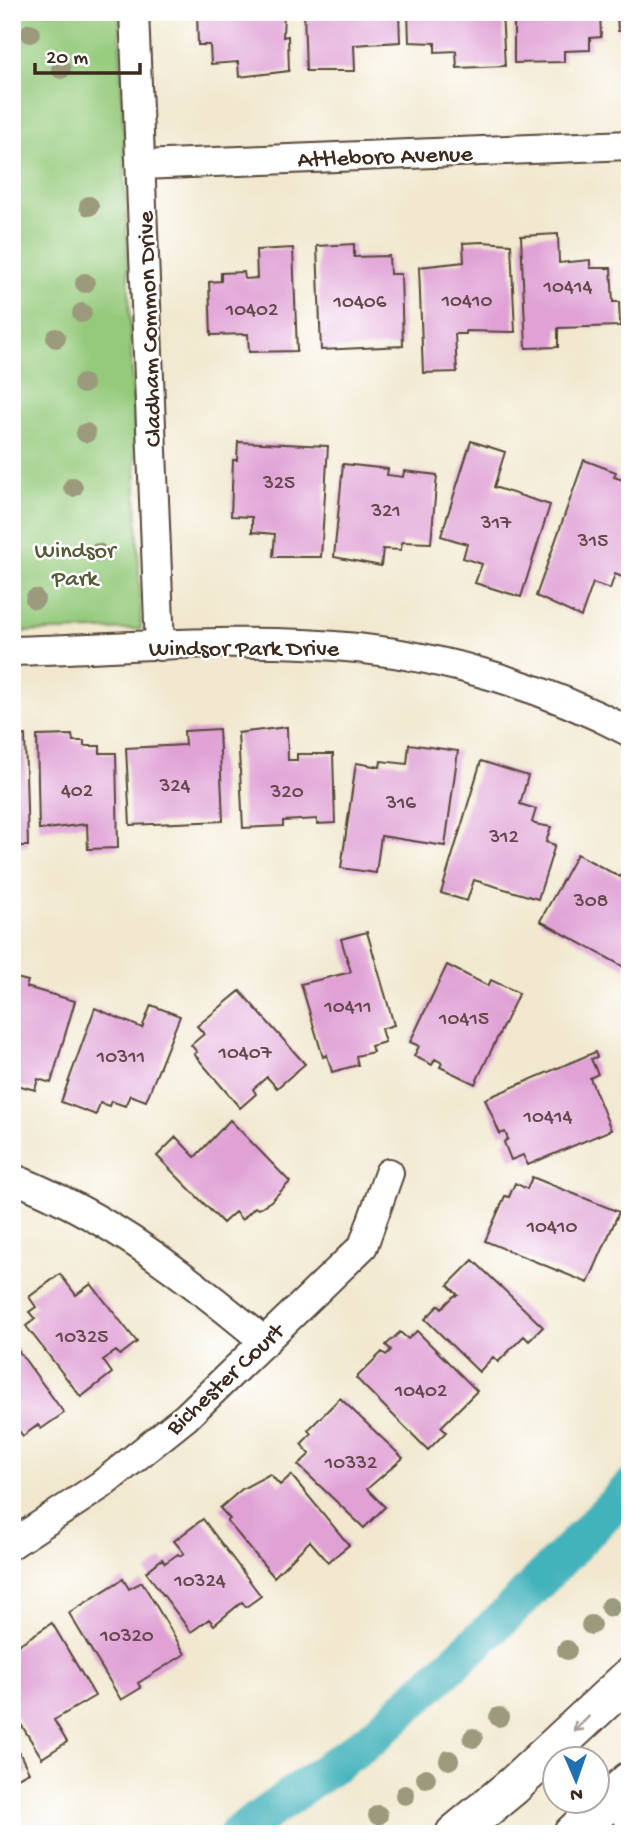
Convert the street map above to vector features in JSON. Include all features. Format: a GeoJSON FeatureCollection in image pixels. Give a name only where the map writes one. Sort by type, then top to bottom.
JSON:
{"type":"FeatureCollection","features":[{"type":"Feature","properties":{"kind":"main road"},"geometry":{"type":"LineString","coordinates":[[455,1834],[513,1786],[630,1677]]}},
{"type":"Feature","properties":{"kind":"main road"},"geometry":{"type":"LineString","coordinates":[[573,1834],[621,1805]]}},
{"type":"Feature","properties":{"kind":"street","name":"Cladham Common Drive"},"geometry":{"type":"LineString","coordinates":[[134,12],[160,646]]}},
{"type":"Feature","properties":{"kind":"street","name":"Attleboro Avenue"},"geometry":{"type":"LineString","coordinates":[[141,165],[630,145]]}},
{"type":"Feature","properties":{"kind":"street","name":"Windsor Park Drive"},"geometry":{"type":"LineString","coordinates":[[12,651],[274,643],[358,648],[441,662],[522,685],[630,732]]}},
{"type":"Feature","properties":{"kind":"street","name":"Bichester Court"},"geometry":{"type":"LineString","coordinates":[[12,1544],[101,1485],[186,1417],[363,1246],[389,1173]]}},
{"type":"Feature","properties":{"kind":"street"},"geometry":{"type":"LineString","coordinates":[[12,1178],[109,1225],[182,1272],[265,1342]]}},
{"type":"Feature","properties":{"kind":"green space","name":"Windsor Park"},"geometry":{"type":"Polygon","coordinates":[[[12,12],[119,12],[141,629],[12,632],[12,12]]]}},
{"type":"Feature","properties":{"kind":"building"},"geometry":{"type":"Polygon","coordinates":[[[197,12],[284,12],[283,37],[288,36],[289,71],[239,77],[238,62],[211,64],[210,45],[198,45],[197,12]]]}},
{"type":"Feature","properties":{"kind":"building"},"geometry":{"type":"Polygon","coordinates":[[[304,12],[399,12],[400,42],[354,45],[355,71],[306,71],[304,12]]]}},
{"type":"Feature","properties":{"kind":"building"},"geometry":{"type":"Polygon","coordinates":[[[408,12],[502,12],[505,66],[457,68],[456,51],[435,52],[435,43],[409,42],[408,12]]]}},
{"type":"Feature","properties":{"kind":"building"},"geometry":{"type":"Polygon","coordinates":[[[514,12],[600,12],[601,37],[590,38],[590,50],[564,51],[564,62],[514,63],[514,12]]]}},
{"type":"Feature","properties":{"kind":"building"},"geometry":{"type":"Polygon","coordinates":[[[617,12],[630,12],[630,30],[618,31],[617,12]]]}},
{"type":"Feature","properties":{"kind":"building"},"geometry":{"type":"Polygon","coordinates":[[[558,234],[559,263],[590,260],[590,268],[611,268],[613,302],[619,302],[620,326],[558,328],[558,347],[526,348],[521,236],[558,234]]]}},
{"type":"Feature","properties":{"kind":"building"},"geometry":{"type":"Polygon","coordinates":[[[463,243],[511,244],[515,332],[466,331],[466,334],[455,334],[457,372],[423,373],[419,267],[464,262],[463,243]]]}},
{"type":"Feature","properties":{"kind":"building"},"geometry":{"type":"Polygon","coordinates":[[[354,244],[354,257],[389,256],[390,274],[401,274],[403,346],[321,350],[317,246],[354,244]]]}},
{"type":"Feature","properties":{"kind":"building"},"geometry":{"type":"Polygon","coordinates":[[[293,248],[297,351],[249,352],[248,334],[211,335],[209,282],[221,281],[221,273],[244,272],[245,279],[257,278],[256,250],[293,248]]]}},
{"type":"Feature","properties":{"kind":"building"},"geometry":{"type":"Polygon","coordinates":[[[471,441],[505,452],[494,487],[550,505],[521,597],[475,583],[482,564],[463,558],[467,544],[441,536],[471,441]]]}},
{"type":"Feature","properties":{"kind":"building"},"geometry":{"type":"Polygon","coordinates":[[[238,442],[328,446],[321,557],[273,557],[275,534],[252,532],[252,517],[231,516],[233,460],[237,460],[238,442]]]}},
{"type":"Feature","properties":{"kind":"building"},"geometry":{"type":"Polygon","coordinates":[[[584,460],[616,472],[614,477],[630,482],[630,580],[615,574],[610,589],[593,583],[581,617],[536,596],[584,460]]]}},
{"type":"Feature","properties":{"kind":"building"},"geometry":{"type":"Polygon","coordinates":[[[343,464],[388,469],[387,475],[403,477],[404,471],[437,475],[431,543],[402,542],[401,550],[383,549],[381,566],[334,557],[343,464]]]}},
{"type":"Feature","properties":{"kind":"building"},"geometry":{"type":"Polygon","coordinates":[[[287,727],[288,760],[297,760],[297,754],[333,754],[335,823],[317,824],[317,819],[283,821],[283,826],[243,828],[238,733],[287,727]]]}},
{"type":"Feature","properties":{"kind":"building"},"geometry":{"type":"Polygon","coordinates":[[[219,729],[223,821],[130,825],[126,748],[185,745],[184,731],[219,729]]]}},
{"type":"Feature","properties":{"kind":"building"},"geometry":{"type":"Polygon","coordinates":[[[25,735],[28,846],[12,846],[12,736],[25,735]]]}},
{"type":"Feature","properties":{"kind":"building"},"geometry":{"type":"Polygon","coordinates":[[[72,735],[73,741],[84,741],[84,746],[100,746],[100,753],[116,753],[118,848],[88,849],[87,824],[39,830],[37,736],[72,735]]]}},
{"type":"Feature","properties":{"kind":"building"},"geometry":{"type":"Polygon","coordinates":[[[409,744],[458,751],[445,846],[381,836],[376,873],[341,868],[356,763],[380,767],[381,761],[407,764],[409,744]]]}},
{"type":"Feature","properties":{"kind":"building"},"geometry":{"type":"Polygon","coordinates":[[[481,761],[528,776],[520,804],[536,809],[532,822],[551,827],[546,842],[555,845],[538,899],[474,880],[467,901],[441,893],[481,761]]]}},
{"type":"Feature","properties":{"kind":"building"},"geometry":{"type":"Polygon","coordinates":[[[577,854],[620,877],[630,859],[630,956],[624,967],[540,921],[577,854]]]}},
{"type":"Feature","properties":{"kind":"building"},"geometry":{"type":"Polygon","coordinates":[[[367,932],[394,1025],[381,1029],[385,1042],[371,1046],[373,1052],[356,1056],[358,1065],[332,1072],[327,1055],[323,1057],[301,984],[351,972],[341,939],[367,932]]]}},
{"type":"Feature","properties":{"kind":"building"},"geometry":{"type":"Polygon","coordinates":[[[447,965],[488,986],[491,980],[519,993],[475,1084],[440,1067],[442,1063],[435,1059],[432,1065],[414,1056],[419,1046],[410,1042],[447,965]]]}},
{"type":"Feature","properties":{"kind":"building"},"geometry":{"type":"Polygon","coordinates":[[[12,977],[28,981],[26,987],[75,1001],[51,1083],[38,1079],[35,1090],[17,1085],[19,1080],[12,1078],[12,977]]]}},
{"type":"Feature","properties":{"kind":"building"},"geometry":{"type":"Polygon","coordinates":[[[240,991],[305,1064],[277,1088],[267,1077],[253,1089],[256,1094],[240,1108],[194,1054],[197,1052],[191,1045],[204,1034],[197,1026],[240,991]]]}},
{"type":"Feature","properties":{"kind":"building"},"geometry":{"type":"Polygon","coordinates":[[[151,1005],[180,1016],[146,1101],[130,1095],[125,1106],[111,1101],[109,1106],[100,1103],[96,1115],[61,1102],[95,1008],[142,1028],[151,1005]]]}},
{"type":"Feature","properties":{"kind":"building"},"geometry":{"type":"Polygon","coordinates":[[[595,1052],[597,1057],[591,1059],[598,1074],[590,1078],[611,1130],[528,1165],[523,1155],[511,1160],[504,1142],[508,1139],[505,1132],[500,1134],[485,1099],[595,1052]]]}},
{"type":"Feature","properties":{"kind":"building"},"geometry":{"type":"Polygon","coordinates":[[[230,1120],[290,1182],[271,1201],[258,1209],[255,1207],[242,1220],[235,1212],[223,1223],[157,1156],[176,1137],[195,1157],[230,1120]]]}},
{"type":"Feature","properties":{"kind":"building"},"geometry":{"type":"Polygon","coordinates":[[[532,1177],[619,1212],[588,1283],[485,1241],[505,1196],[509,1197],[515,1183],[527,1189],[532,1177]]]}},
{"type":"Feature","properties":{"kind":"building"},"geometry":{"type":"Polygon","coordinates":[[[473,1260],[543,1327],[529,1341],[524,1336],[498,1362],[493,1357],[479,1372],[425,1319],[439,1305],[442,1308],[458,1295],[448,1285],[473,1260]]]}},
{"type":"Feature","properties":{"kind":"building"},"geometry":{"type":"Polygon","coordinates":[[[60,1274],[76,1295],[91,1284],[137,1342],[120,1355],[116,1351],[103,1360],[112,1373],[81,1397],[26,1326],[35,1319],[29,1312],[36,1307],[29,1297],[60,1274]]]}},
{"type":"Feature","properties":{"kind":"building"},"geometry":{"type":"Polygon","coordinates":[[[417,1331],[477,1391],[441,1427],[446,1432],[428,1450],[356,1378],[382,1352],[386,1355],[391,1350],[386,1345],[400,1332],[408,1339],[417,1331]]]}},
{"type":"Feature","properties":{"kind":"building"},"geometry":{"type":"Polygon","coordinates":[[[12,1342],[64,1413],[41,1429],[38,1425],[23,1436],[20,1432],[12,1437],[12,1342]]]}},
{"type":"Feature","properties":{"kind":"building"},"geometry":{"type":"Polygon","coordinates":[[[340,1398],[403,1458],[367,1489],[385,1507],[364,1528],[298,1465],[310,1454],[301,1444],[311,1434],[308,1430],[340,1398]]]}},
{"type":"Feature","properties":{"kind":"building"},"geometry":{"type":"Polygon","coordinates":[[[270,1474],[280,1485],[291,1475],[349,1545],[328,1562],[310,1541],[274,1577],[227,1521],[230,1519],[220,1508],[242,1489],[270,1474]]]}},
{"type":"Feature","properties":{"kind":"building"},"geometry":{"type":"Polygon","coordinates":[[[203,1519],[261,1596],[246,1607],[242,1602],[214,1625],[209,1619],[191,1632],[146,1572],[162,1559],[165,1563],[184,1553],[174,1541],[203,1519]]]}},
{"type":"Feature","properties":{"kind":"building"},"geometry":{"type":"Polygon","coordinates":[[[123,1579],[129,1589],[142,1582],[185,1654],[138,1683],[141,1688],[121,1700],[69,1613],[123,1579]]]}},
{"type":"Feature","properties":{"kind":"building"},"geometry":{"type":"Polygon","coordinates":[[[52,1623],[95,1696],[54,1720],[67,1742],[42,1758],[12,1710],[12,1649],[52,1623]]]}},
{"type":"Feature","properties":{"kind":"building"},"geometry":{"type":"Polygon","coordinates":[[[12,1738],[29,1772],[12,1781],[12,1738]]]}},
{"type":"Feature","properties":{"kind":"waterway"},"geometry":{"type":"LineString","coordinates":[[237,1834],[372,1738],[508,1613],[630,1488]]}}]}
